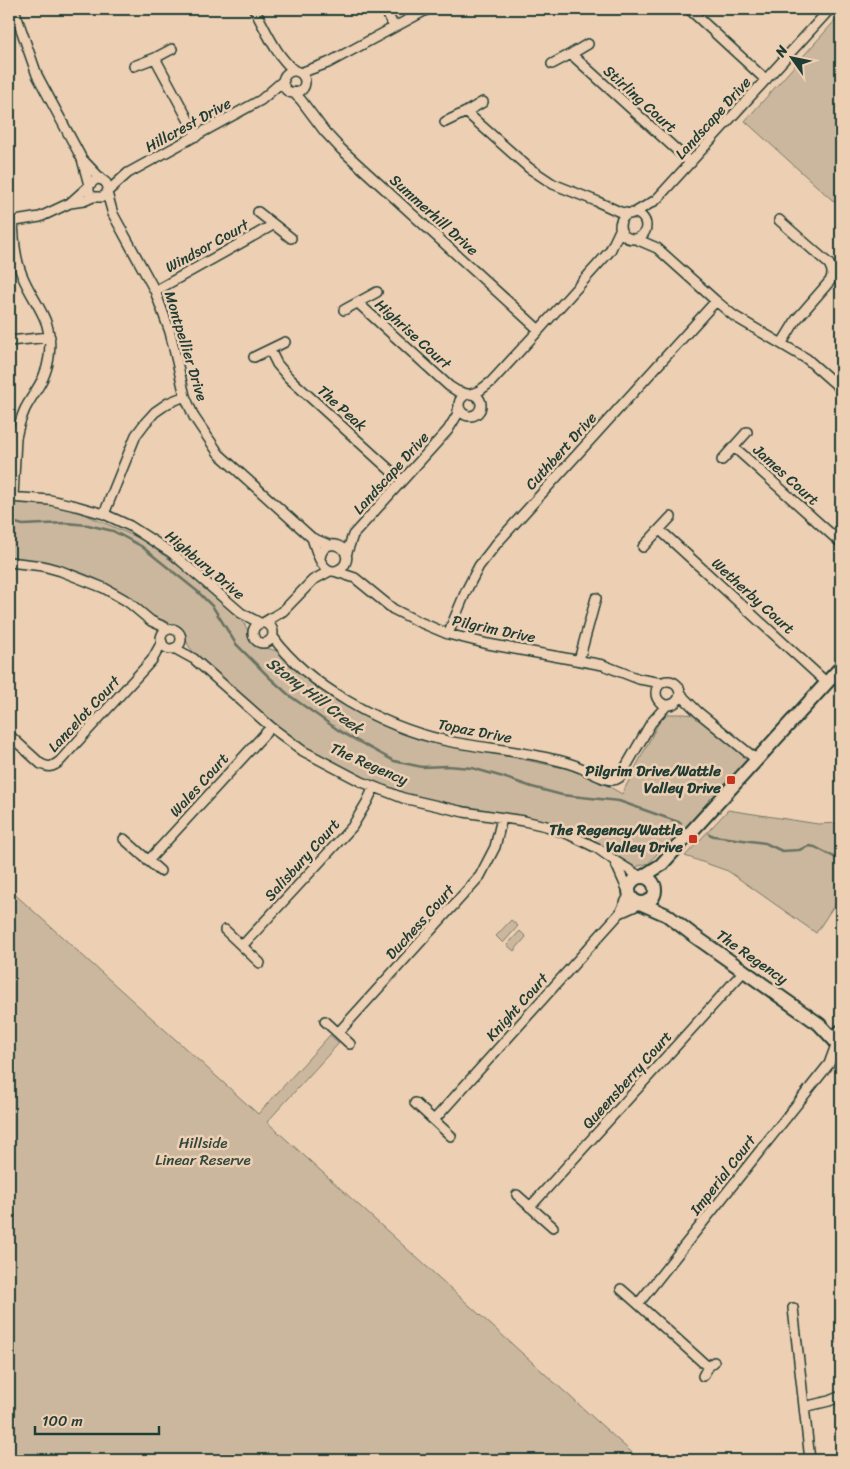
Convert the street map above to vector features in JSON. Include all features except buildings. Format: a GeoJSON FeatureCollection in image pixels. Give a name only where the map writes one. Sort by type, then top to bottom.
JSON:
{"type":"FeatureCollection","features":[{"type":"Feature","properties":{"kind":"street"},"geometry":{"type":"LineString","coordinates":[[14,9],[37,75],[82,159],[89,193],[95,198]]}},
{"type":"Feature","properties":{"kind":"street"},"geometry":{"type":"LineString","coordinates":[[254,9],[276,50],[288,65],[304,77],[304,85]]}},
{"type":"Feature","properties":{"kind":"street"},"geometry":{"type":"LineString","coordinates":[[385,9],[394,27]]}},
{"type":"Feature","properties":{"kind":"street"},"geometry":{"type":"LineString","coordinates":[[276,50],[285,87],[291,92],[299,91],[311,76],[328,63],[428,9]]}},
{"type":"Feature","properties":{"kind":"street"},"geometry":{"type":"LineString","coordinates":[[689,9],[766,80]]}},
{"type":"Feature","properties":{"kind":"street","name":"Landscape Drive"},"geometry":{"type":"LineString","coordinates":[[632,213],[656,200],[830,9]]}},
{"type":"Feature","properties":{"kind":"street"},"geometry":{"type":"LineString","coordinates":[[552,64],[588,44]]}},
{"type":"Feature","properties":{"kind":"street"},"geometry":{"type":"LineString","coordinates":[[134,66],[172,49]]}},
{"type":"Feature","properties":{"kind":"street","name":"Stirling Court"},"geometry":{"type":"LineString","coordinates":[[571,54],[691,163]]}},
{"type":"Feature","properties":{"kind":"street"},"geometry":{"type":"LineString","coordinates":[[155,58],[197,136]]}},
{"type":"Feature","properties":{"kind":"street"},"geometry":{"type":"LineString","coordinates":[[284,78],[290,72],[298,72],[328,63]]}},
{"type":"Feature","properties":{"kind":"street","name":"Hillcrest Drive"},"geometry":{"type":"LineString","coordinates":[[102,180],[128,173],[197,136],[261,100],[284,78]]}},
{"type":"Feature","properties":{"kind":"street","name":"Summerhill Drive"},"geometry":{"type":"LineString","coordinates":[[304,85],[314,117]]}},
{"type":"Feature","properties":{"kind":"street","name":"Hillcrest Drive"},"geometry":{"type":"LineString","coordinates":[[261,100],[291,92]]}},
{"type":"Feature","properties":{"kind":"street","name":"Summerhill Drive"},"geometry":{"type":"LineString","coordinates":[[291,92],[301,100],[325,132],[341,149],[539,330]]}},
{"type":"Feature","properties":{"kind":"street"},"geometry":{"type":"LineString","coordinates":[[445,122],[483,102]]}},
{"type":"Feature","properties":{"kind":"street"},"geometry":{"type":"LineString","coordinates":[[466,112],[529,168],[553,184],[620,212],[641,216],[657,248],[716,301],[750,326],[807,359],[841,389]]}},
{"type":"Feature","properties":{"kind":"street"},"geometry":{"type":"LineString","coordinates":[[70,203],[102,197],[107,192],[107,185],[82,159]]}},
{"type":"Feature","properties":{"kind":"street","name":"Hillcrest Drive"},"geometry":{"type":"LineString","coordinates":[[107,192],[128,173]]}},
{"type":"Feature","properties":{"kind":"street"},"geometry":{"type":"LineString","coordinates":[[11,497],[18,428],[24,411],[41,385],[47,369],[50,337],[46,320],[20,269],[11,222],[40,217],[70,203],[96,179],[102,180]]}},
{"type":"Feature","properties":{"kind":"street","name":"Montpellier Drive"},"geometry":{"type":"LineString","coordinates":[[107,192],[113,214],[155,291],[170,332],[185,396],[194,417],[219,454],[312,538],[331,545]]}},
{"type":"Feature","properties":{"kind":"street","name":"Montpellier Drive"},"geometry":{"type":"LineString","coordinates":[[95,198],[113,214]]}},
{"type":"Feature","properties":{"kind":"street","name":"Landscape Drive"},"geometry":{"type":"LineString","coordinates":[[646,227],[656,200]]}},
{"type":"Feature","properties":{"kind":"street"},"geometry":{"type":"LineString","coordinates":[[608,207],[616,216],[625,236],[657,248]]}},
{"type":"Feature","properties":{"kind":"street","name":"Windsor Court"},"geometry":{"type":"LineString","coordinates":[[258,212],[291,238]]}},
{"type":"Feature","properties":{"kind":"street"},"geometry":{"type":"LineString","coordinates":[[491,382],[477,414],[470,416],[464,414],[459,404],[464,396],[479,391],[491,382],[539,330],[610,251],[622,219],[632,213]]}},
{"type":"Feature","properties":{"kind":"street"},"geometry":{"type":"LineString","coordinates":[[779,220],[829,264],[833,275],[830,282],[796,320],[782,343]]}},
{"type":"Feature","properties":{"kind":"street","name":"Windsor Court"},"geometry":{"type":"LineString","coordinates":[[155,291],[273,225]]}},
{"type":"Feature","properties":{"kind":"street"},"geometry":{"type":"LineString","coordinates":[[610,251],[642,235],[646,227]]}},
{"type":"Feature","properties":{"kind":"street","name":"Highrise Court"},"geometry":{"type":"LineString","coordinates":[[344,310],[377,292]]}},
{"type":"Feature","properties":{"kind":"street","name":"Cuthbert Drive"},"geometry":{"type":"LineString","coordinates":[[448,634],[479,566],[497,543],[716,301]]}},
{"type":"Feature","properties":{"kind":"street","name":"Highrise Court"},"geometry":{"type":"LineString","coordinates":[[358,303],[449,386],[457,391],[469,394]]}},
{"type":"Feature","properties":{"kind":"street"},"geometry":{"type":"LineString","coordinates":[[9,341],[50,337]]}},
{"type":"Feature","properties":{"kind":"street"},"geometry":{"type":"LineString","coordinates":[[254,357],[285,342]]}},
{"type":"Feature","properties":{"kind":"street","name":"The Peak"},"geometry":{"type":"LineString","coordinates":[[270,350],[277,364],[289,378],[402,481]]}},
{"type":"Feature","properties":{"kind":"street","name":"Highrise Court"},"geometry":{"type":"LineString","coordinates":[[449,386],[459,404]]}},
{"type":"Feature","properties":{"kind":"street"},"geometry":{"type":"LineString","coordinates":[[469,394],[476,396],[481,404]]}},
{"type":"Feature","properties":{"kind":"street"},"geometry":{"type":"LineString","coordinates":[[104,514],[140,429],[155,412],[185,396]]}},
{"type":"Feature","properties":{"kind":"street","name":"Landscape Drive"},"geometry":{"type":"LineString","coordinates":[[331,545],[353,535],[448,430],[457,415],[459,404]]}},
{"type":"Feature","properties":{"kind":"street","name":"Landscape Drive"},"geometry":{"type":"LineString","coordinates":[[448,430],[470,416]]}},
{"type":"Feature","properties":{"kind":"street","name":"James Court"},"geometry":{"type":"LineString","coordinates":[[722,460],[747,432]]}},
{"type":"Feature","properties":{"kind":"street","name":"James Court"},"geometry":{"type":"LineString","coordinates":[[734,446],[841,544]]}},
{"type":"Feature","properties":{"kind":"street","name":"Highbury Drive"},"geometry":{"type":"LineString","coordinates":[[11,497],[50,500],[76,506],[104,514],[136,530],[172,553],[241,613]]}},
{"type":"Feature","properties":{"kind":"street"},"geometry":{"type":"LineString","coordinates":[[643,547],[671,517]]}},
{"type":"Feature","properties":{"kind":"street","name":"Wetherby Court"},"geometry":{"type":"LineString","coordinates":[[660,530],[827,683]]}},
{"type":"Feature","properties":{"kind":"street","name":"Landscape Drive"},"geometry":{"type":"LineString","coordinates":[[346,556],[353,535]]}},
{"type":"Feature","properties":{"kind":"street","name":"Montpellier Drive"},"geometry":{"type":"LineString","coordinates":[[312,538],[320,560]]}},
{"type":"Feature","properties":{"kind":"street"},"geometry":{"type":"LineString","coordinates":[[253,634],[254,628],[283,611],[313,580],[338,570],[344,565],[346,556],[342,548],[331,545],[322,550],[313,580]]}},
{"type":"Feature","properties":{"kind":"street","name":"Pilgrim Drive"},"geometry":{"type":"LineString","coordinates":[[346,556],[356,578]]}},
{"type":"Feature","properties":{"kind":"street"},"geometry":{"type":"LineString","coordinates":[[320,560],[326,569],[332,571]]}},
{"type":"Feature","properties":{"kind":"street"},"geometry":{"type":"LineString","coordinates":[[9,562],[42,566],[82,578],[114,593],[137,608],[151,621],[165,646],[172,648],[179,644],[181,638],[178,632],[151,621]]}},
{"type":"Feature","properties":{"kind":"street","name":"Pilgrim Drive"},"geometry":{"type":"LineString","coordinates":[[332,571],[356,578],[393,609],[448,634],[488,644],[602,665],[639,679],[662,683]]}},
{"type":"Feature","properties":{"kind":"street"},"geometry":{"type":"LineString","coordinates":[[579,660],[596,598]]}},
{"type":"Feature","properties":{"kind":"street"},"geometry":{"type":"LineString","coordinates":[[241,613],[255,640],[264,644],[270,641],[283,611]]}},
{"type":"Feature","properties":{"kind":"street"},"geometry":{"type":"LineString","coordinates":[[241,613],[272,627],[273,635]]}},
{"type":"Feature","properties":{"kind":"street"},"geometry":{"type":"LineString","coordinates":[[162,640],[164,632],[169,629]]}},
{"type":"Feature","properties":{"kind":"street","name":"Topaz Drive"},"geometry":{"type":"LineString","coordinates":[[273,635],[282,650],[324,686],[374,715],[441,740],[552,759],[582,768],[609,780],[616,780],[620,777],[651,723],[670,705]]}},
{"type":"Feature","properties":{"kind":"street","name":"The Regency"},"geometry":{"type":"LineString","coordinates":[[181,638],[194,659]]}},
{"type":"Feature","properties":{"kind":"street","name":"Lancelot Court"},"geometry":{"type":"LineString","coordinates":[[9,735],[46,767],[60,762],[152,660],[162,640]]}},
{"type":"Feature","properties":{"kind":"street","name":"Topaz Drive"},"geometry":{"type":"LineString","coordinates":[[264,644],[282,650]]}},
{"type":"Feature","properties":{"kind":"street","name":"Lancelot Court"},"geometry":{"type":"LineString","coordinates":[[152,660],[172,648]]}},
{"type":"Feature","properties":{"kind":"street","name":"The Regency"},"geometry":{"type":"LineString","coordinates":[[172,648],[194,659],[270,727],[335,769],[403,798],[546,826],[597,848],[615,862],[642,877]]}},
{"type":"Feature","properties":{"kind":"street"},"geometry":{"type":"LineString","coordinates":[[661,865],[657,875],[654,895],[650,901],[641,904],[633,901],[629,893],[630,883],[661,865],[841,667]]}},
{"type":"Feature","properties":{"kind":"street","name":"Pilgrim Drive"},"geometry":{"type":"LineString","coordinates":[[639,679],[657,696]]}},
{"type":"Feature","properties":{"kind":"street"},"geometry":{"type":"LineString","coordinates":[[698,712],[660,703],[657,689],[662,683],[669,681],[676,684],[684,698],[698,712],[757,760]]}},
{"type":"Feature","properties":{"kind":"street"},"geometry":{"type":"LineString","coordinates":[[670,705],[679,698],[679,690]]}},
{"type":"Feature","properties":{"kind":"street","name":"Topaz Drive"},"geometry":{"type":"LineString","coordinates":[[651,723],[657,696]]}},
{"type":"Feature","properties":{"kind":"street","name":"Wales Court"},"geometry":{"type":"LineString","coordinates":[[148,861],[270,727]]}},
{"type":"Feature","properties":{"kind":"street","name":"Salisbury Court"},"geometry":{"type":"LineString","coordinates":[[242,946],[352,827],[374,787]]}},
{"type":"Feature","properties":{"kind":"street","name":"Duchess Court"},"geometry":{"type":"LineString","coordinates":[[338,1033],[480,876],[495,847],[502,818]]}},
{"type":"Feature","properties":{"kind":"street"},"geometry":{"type":"LineString","coordinates":[[124,839],[160,872]]}},
{"type":"Feature","properties":{"kind":"street","name":"The Regency"},"geometry":{"type":"LineString","coordinates":[[615,862],[629,893]]}},
{"type":"Feature","properties":{"kind":"street"},"geometry":{"type":"LineString","coordinates":[[642,877],[650,880],[655,889]]}},
{"type":"Feature","properties":{"kind":"street","name":"The Regency"},"geometry":{"type":"LineString","coordinates":[[655,889],[668,915]]}},
{"type":"Feature","properties":{"kind":"street","name":"Knight Court"},"geometry":{"type":"LineString","coordinates":[[434,1120],[620,913],[629,893]]}},
{"type":"Feature","properties":{"kind":"street","name":"The Regency"},"geometry":{"type":"LineString","coordinates":[[641,904],[653,907],[668,915],[693,935],[819,1024],[839,1042]]}},
{"type":"Feature","properties":{"kind":"street","name":"Knight Court"},"geometry":{"type":"LineString","coordinates":[[620,913],[641,904]]}},
{"type":"Feature","properties":{"kind":"street"},"geometry":{"type":"LineString","coordinates":[[225,930],[260,963]]}},
{"type":"Feature","properties":{"kind":"street","name":"Queensberry Court"},"geometry":{"type":"LineString","coordinates":[[530,1207],[744,971]]}},
{"type":"Feature","properties":{"kind":"street"},"geometry":{"type":"LineString","coordinates":[[325,1021],[350,1044]]}},
{"type":"Feature","properties":{"kind":"street","name":"Imperial Court"},"geometry":{"type":"LineString","coordinates":[[638,1304],[829,1064],[839,1042]]}},
{"type":"Feature","properties":{"kind":"street"},"geometry":{"type":"LineString","coordinates":[[415,1103],[451,1136]]}},
{"type":"Feature","properties":{"kind":"street"},"geometry":{"type":"LineString","coordinates":[[517,1195],[553,1227]]}},
{"type":"Feature","properties":{"kind":"street"},"geometry":{"type":"LineString","coordinates":[[621,1289],[708,1368]]}},
{"type":"Feature","properties":{"kind":"street"},"geometry":{"type":"LineString","coordinates":[[792,1308],[810,1460]]}},
{"type":"Feature","properties":{"kind":"street"},"geometry":{"type":"LineString","coordinates":[[804,1407],[829,1402],[841,1396]]}},
{"type":"Feature","properties":{"kind":"green space"},"geometry":{"type":"Polygon","coordinates":[[[841,14],[841,208],[745,121],[841,14]]]}},
{"type":"Feature","properties":{"kind":"green space"},"geometry":{"type":"Polygon","coordinates":[[[9,500],[48,504],[75,510],[143,540],[220,599],[242,620],[256,645],[277,651],[325,691],[399,731],[423,739],[569,769],[592,777],[622,794],[659,722],[666,714],[696,715],[743,753],[747,760],[745,769],[690,829],[664,846],[649,863],[632,868],[589,839],[552,824],[440,802],[379,785],[332,763],[287,735],[253,708],[197,656],[179,628],[160,621],[124,594],[97,579],[69,568],[9,557],[9,500]]]}},
{"type":"Feature","properties":{"kind":"green space"},"geometry":{"type":"Polygon","coordinates":[[[728,810],[818,824],[841,823],[841,895],[816,933],[728,871],[685,856],[728,810]]]}},
{"type":"Feature","properties":{"kind":"green space","name":"Hillside Linear Reserve"},"geometry":{"type":"Polygon","coordinates":[[[9,889],[258,1114],[330,1035],[339,1043],[267,1122],[640,1460],[9,1460],[9,889]]]}},
{"type":"Feature","properties":{"kind":"green space"},"geometry":{"type":"Polygon","coordinates":[[[511,920],[518,926],[503,943],[496,936],[511,920]]]}},
{"type":"Feature","properties":{"kind":"green space"},"geometry":{"type":"Polygon","coordinates":[[[520,931],[526,937],[514,951],[507,945],[520,931]]]}},
{"type":"Feature","properties":{"kind":"waterway","name":"Stony Hill Creek"},"geometry":{"type":"LineString","coordinates":[[9,521],[23,525],[66,523],[88,525],[113,531],[141,546],[197,591],[213,607],[236,644],[290,696],[341,732],[394,761],[422,767],[472,768],[562,795],[619,801],[681,823]]}},
{"type":"Feature","properties":{"kind":"waterway","name":"Stony Hill Creek"},"geometry":{"type":"LineString","coordinates":[[709,834],[765,843],[782,851],[799,850],[809,846],[815,847],[836,858],[841,857]]}},
{"type":"Feature","properties":{"kind":"place","name":"Pilgrim Drive/Wattle Valley Drive"},"geometry":{"type":"Point","coordinates":[731,780]}},
{"type":"Feature","properties":{"kind":"place","name":"The Regency/Wattle Valley Drive"},"geometry":{"type":"Point","coordinates":[693,839]}}]}
